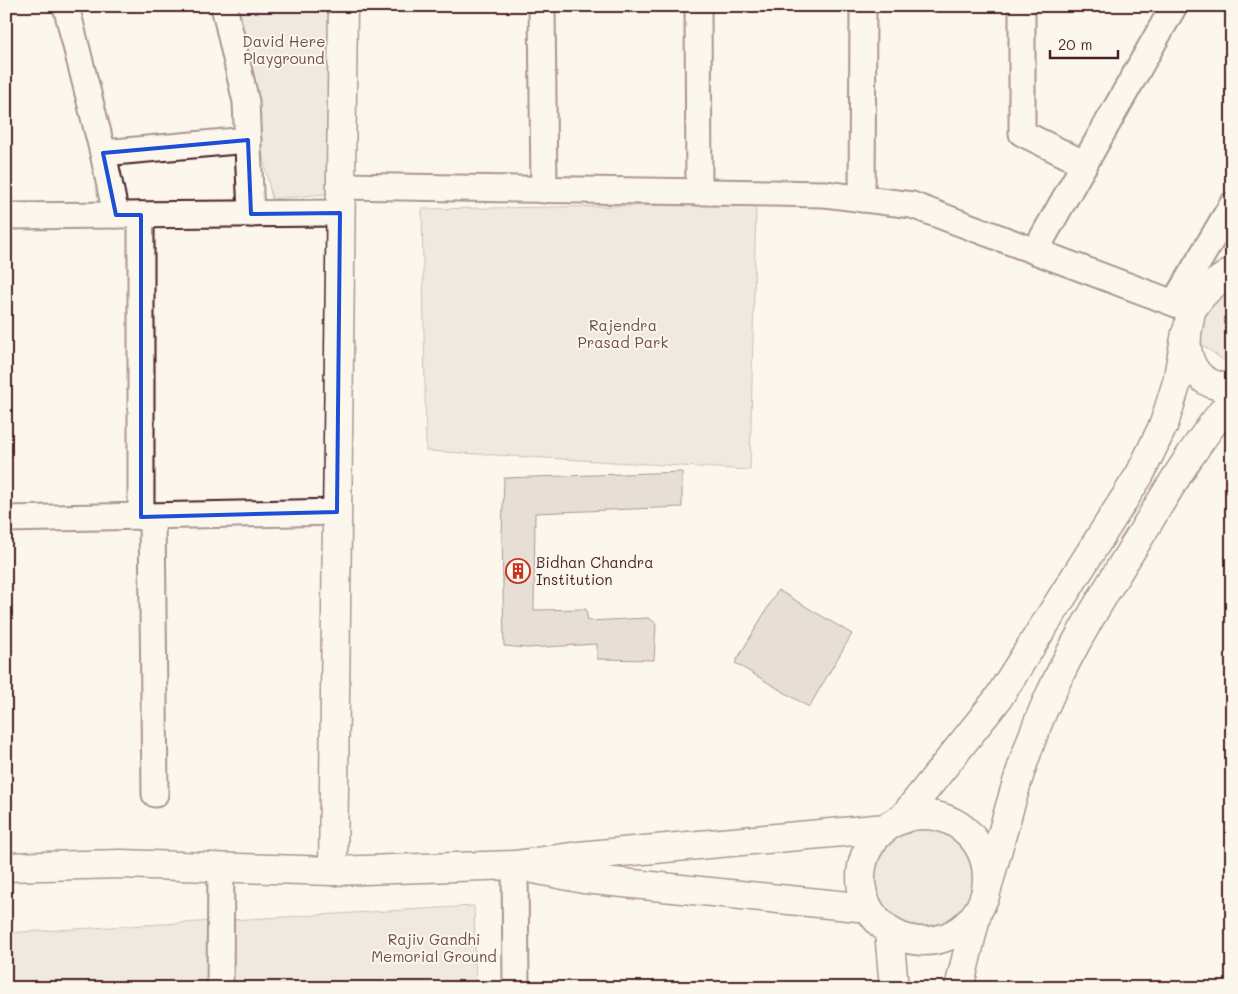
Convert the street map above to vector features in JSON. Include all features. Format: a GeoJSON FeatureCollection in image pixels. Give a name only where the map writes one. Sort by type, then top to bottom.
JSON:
{"type":"FeatureCollection","features":[{"type":"Feature","properties":{"kind":"street"},"geometry":{"type":"LineString","coordinates":[[66,6],[103,153],[116,215]]}},
{"type":"Feature","properties":{"kind":"street"},"geometry":{"type":"LineString","coordinates":[[224,6],[246,102],[252,214]]}},
{"type":"Feature","properties":{"kind":"street"},"geometry":{"type":"LineString","coordinates":[[333,871],[342,6]]}},
{"type":"Feature","properties":{"kind":"street"},"geometry":{"type":"LineString","coordinates":[[542,6],[544,190]]}},
{"type":"Feature","properties":{"kind":"street"},"geometry":{"type":"LineString","coordinates":[[698,6],[699,192]]}},
{"type":"Feature","properties":{"kind":"street"},"geometry":{"type":"LineString","coordinates":[[862,199],[863,6]]}},
{"type":"Feature","properties":{"kind":"street"},"geometry":{"type":"LineString","coordinates":[[1022,6],[1022,133],[1085,164]]}},
{"type":"Feature","properties":{"kind":"street"},"geometry":{"type":"LineString","coordinates":[[1035,251],[1174,6]]}},
{"type":"Feature","properties":{"kind":"street"},"geometry":{"type":"LineString","coordinates":[[103,153],[248,140]]}},
{"type":"Feature","properties":{"kind":"street"},"geometry":{"type":"LineString","coordinates":[[341,186],[825,194],[912,206],[1035,251],[1184,315]]}},
{"type":"Feature","properties":{"kind":"street"},"geometry":{"type":"LineString","coordinates":[[1232,205],[1184,315],[1177,382],[1164,424],[1131,489],[997,700],[894,824],[874,841],[863,865],[863,891],[868,908],[877,920],[889,930],[904,938],[920,942],[937,940],[953,935],[966,925],[981,905],[1017,780],[1050,695],[1096,607],[1157,508],[1205,432],[1232,400]]}},
{"type":"Feature","properties":{"kind":"street"},"geometry":{"type":"LineString","coordinates":[[6,216],[340,213]]}},
{"type":"Feature","properties":{"kind":"street"},"geometry":{"type":"LineString","coordinates":[[141,215],[146,516],[155,794]]}},
{"type":"Feature","properties":{"kind":"street"},"geometry":{"type":"LineString","coordinates":[[1232,272],[1210,285],[1184,315],[1187,356],[1196,374],[1212,384],[1232,388]]}},
{"type":"Feature","properties":{"kind":"street"},"geometry":{"type":"LineString","coordinates":[[6,519],[337,512]]}},
{"type":"Feature","properties":{"kind":"street"},"geometry":{"type":"LineString","coordinates":[[6,867],[121,864],[333,871],[515,865],[578,856],[894,824],[918,816],[936,816],[952,822],[967,832],[978,845],[985,861],[987,879],[960,988]]}},
{"type":"Feature","properties":{"kind":"street"},"geometry":{"type":"LineString","coordinates":[[515,865],[584,879],[868,908]]}},
{"type":"Feature","properties":{"kind":"street"},"geometry":{"type":"LineString","coordinates":[[515,865],[516,988]]}},
{"type":"Feature","properties":{"kind":"street"},"geometry":{"type":"LineString","coordinates":[[220,988],[221,867]]}},
{"type":"Feature","properties":{"kind":"street"},"geometry":{"type":"LineString","coordinates":[[889,930],[894,988]]}},
{"type":"Feature","properties":{"kind":"highlighted area"},"geometry":{"type":"Polygon","coordinates":[[[248,140],[251,214],[340,213],[337,512],[141,517],[141,215],[116,215],[103,153],[248,140]]]}},
{"type":"Feature","properties":{"kind":"green space","name":"David Here Playground"},"geometry":{"type":"Polygon","coordinates":[[[231,6],[329,6],[326,194],[272,199],[231,6]]]}},
{"type":"Feature","properties":{"kind":"green space","name":"Rajendra Prasad Park"},"geometry":{"type":"Polygon","coordinates":[[[756,204],[750,470],[426,451],[422,209],[756,204]]]}},
{"type":"Feature","properties":{"kind":"green space"},"geometry":{"type":"Polygon","coordinates":[[[1232,273],[1232,363],[1223,360],[1186,333],[1232,273]]]}},
{"type":"Feature","properties":{"kind":"green space"},"geometry":{"type":"Polygon","coordinates":[[[926,827],[936,828],[955,835],[969,849],[976,868],[976,888],[969,907],[955,921],[936,928],[926,929],[916,928],[897,921],[883,907],[876,888],[875,878],[876,868],[883,849],[897,835],[916,828],[926,827]]]}},
{"type":"Feature","properties":{"kind":"green space","name":"Rajiv Gandhi Memorial Ground"},"geometry":{"type":"Polygon","coordinates":[[[474,906],[476,988],[6,988],[6,933],[474,906]]]}},
{"type":"Feature","properties":{"kind":"building","name":"Bidhan Chandra Institution"},"geometry":{"type":"Polygon","coordinates":[[[682,472],[682,507],[535,513],[534,610],[586,609],[588,621],[648,618],[656,623],[654,660],[597,659],[597,644],[527,648],[504,646],[502,534],[504,478],[682,472]]]}},
{"type":"Feature","properties":{"kind":"building"},"geometry":{"type":"Polygon","coordinates":[[[778,590],[852,634],[809,707],[735,663],[778,590]]]}},
{"type":"Feature","properties":{"kind":"place","name":"Bidhan Chandra Institution"},"geometry":{"type":"Point","coordinates":[518,571]}}]}
